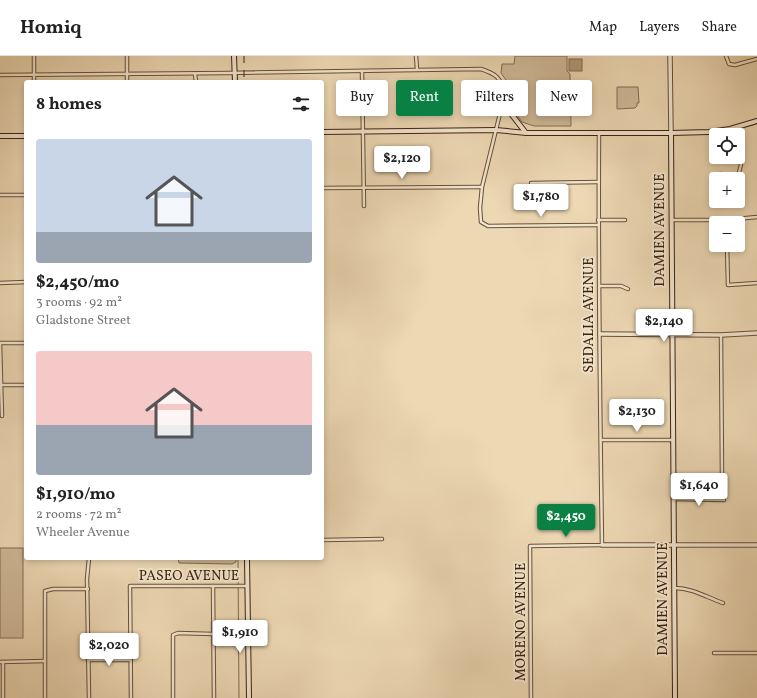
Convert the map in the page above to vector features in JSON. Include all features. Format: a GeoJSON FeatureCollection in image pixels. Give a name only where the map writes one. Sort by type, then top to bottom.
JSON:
{"type":"FeatureCollection","features":[{"type":"Feature","properties":{"kind":"main road"},"geometry":{"type":"LineString","coordinates":[[234,56],[234,80]]}},
{"type":"Feature","properties":{"kind":"main road"},"geometry":{"type":"LineString","coordinates":[[513,116],[527,133]]}},
{"type":"Feature","properties":{"kind":"main road"},"geometry":{"type":"LineString","coordinates":[[733,128],[757,121]]}},
{"type":"Feature","properties":{"kind":"main road"},"geometry":{"type":"LineString","coordinates":[[324,132],[496,130],[527,133],[599,134],[709,132]]}},
{"type":"Feature","properties":{"kind":"main road","name":"DAMIEN AVENUE"},"geometry":{"type":"LineString","coordinates":[[670,133],[675,698]]}},
{"type":"Feature","properties":{"kind":"main road"},"geometry":{"type":"LineString","coordinates":[[0,136],[24,136]]}},
{"type":"Feature","properties":{"kind":"main road"},"geometry":{"type":"LineString","coordinates":[[247,560],[249,698]]}},
{"type":"Feature","properties":{"kind":"street"},"geometry":{"type":"LineString","coordinates":[[34,56],[34,80]]}},
{"type":"Feature","properties":{"kind":"street"},"geometry":{"type":"LineString","coordinates":[[127,56],[127,80]]}},
{"type":"Feature","properties":{"kind":"street"},"geometry":{"type":"LineString","coordinates":[[416,56],[416,69]]}},
{"type":"Feature","properties":{"kind":"street","name":"DAMIEN AVENUE"},"geometry":{"type":"LineString","coordinates":[[670,56],[670,133]]}},
{"type":"Feature","properties":{"kind":"street"},"geometry":{"type":"LineString","coordinates":[[726,56],[729,64],[735,65],[757,59]]}},
{"type":"Feature","properties":{"kind":"street"},"geometry":{"type":"LineString","coordinates":[[0,75],[195,74],[481,69],[494,73],[500,80]]}},
{"type":"Feature","properties":{"kind":"street"},"geometry":{"type":"LineString","coordinates":[[362,71],[364,206]]}},
{"type":"Feature","properties":{"kind":"street"},"geometry":{"type":"LineString","coordinates":[[195,74],[196,80]]}},
{"type":"Feature","properties":{"kind":"street"},"geometry":{"type":"LineString","coordinates":[[499,116],[482,187],[480,208],[481,222],[488,226],[598,225]]}},
{"type":"Feature","properties":{"kind":"street","name":"SEDALIA AVENUE"},"geometry":{"type":"LineString","coordinates":[[599,134],[599,392],[602,545]]}},
{"type":"Feature","properties":{"kind":"street"},"geometry":{"type":"LineString","coordinates":[[531,182],[599,182]]}},
{"type":"Feature","properties":{"kind":"street"},"geometry":{"type":"LineString","coordinates":[[324,188],[482,187]]}},
{"type":"Feature","properties":{"kind":"street"},"geometry":{"type":"LineString","coordinates":[[0,195],[24,195]]}},
{"type":"Feature","properties":{"kind":"street"},"geometry":{"type":"LineString","coordinates":[[745,219],[757,217]]}},
{"type":"Feature","properties":{"kind":"street"},"geometry":{"type":"LineString","coordinates":[[598,220],[625,220]]}},
{"type":"Feature","properties":{"kind":"street"},"geometry":{"type":"LineString","coordinates":[[671,220],[709,221]]}},
{"type":"Feature","properties":{"kind":"street"},"geometry":{"type":"LineString","coordinates":[[727,252],[728,285],[757,283]]}},
{"type":"Feature","properties":{"kind":"street"},"geometry":{"type":"LineString","coordinates":[[0,283],[24,282]]}},
{"type":"Feature","properties":{"kind":"street"},"geometry":{"type":"LineString","coordinates":[[600,286],[621,286],[628,289]]}},
{"type":"Feature","properties":{"kind":"street"},"geometry":{"type":"LineString","coordinates":[[600,334],[757,333]]}},
{"type":"Feature","properties":{"kind":"street"},"geometry":{"type":"LineString","coordinates":[[721,334],[722,477]]}},
{"type":"Feature","properties":{"kind":"street"},"geometry":{"type":"LineString","coordinates":[[2,416],[0,343],[24,343]]}},
{"type":"Feature","properties":{"kind":"street"},"geometry":{"type":"LineString","coordinates":[[1,385],[24,385]]}},
{"type":"Feature","properties":{"kind":"street"},"geometry":{"type":"LineString","coordinates":[[601,440],[672,440]]}},
{"type":"Feature","properties":{"kind":"street"},"geometry":{"type":"LineString","coordinates":[[674,499],[724,500]]}},
{"type":"Feature","properties":{"kind":"street"},"geometry":{"type":"LineString","coordinates":[[324,540],[382,539]]}},
{"type":"Feature","properties":{"kind":"street"},"geometry":{"type":"LineString","coordinates":[[602,545],[757,545]]}},
{"type":"Feature","properties":{"kind":"street","name":"MORENO AVENUE"},"geometry":{"type":"LineString","coordinates":[[531,698],[530,546],[602,545]]}},
{"type":"Feature","properties":{"kind":"street"},"geometry":{"type":"LineString","coordinates":[[89,560],[89,698]]}},
{"type":"Feature","properties":{"kind":"street","name":"PASEO AVENUE"},"geometry":{"type":"LineString","coordinates":[[130,660],[130,586],[247,586]]}},
{"type":"Feature","properties":{"kind":"street"},"geometry":{"type":"LineString","coordinates":[[213,586],[214,698]]}},
{"type":"Feature","properties":{"kind":"street"},"geometry":{"type":"LineString","coordinates":[[674,588],[693,590],[723,603]]}},
{"type":"Feature","properties":{"kind":"street"},"geometry":{"type":"LineString","coordinates":[[46,698],[45,590],[88,589]]}},
{"type":"Feature","properties":{"kind":"street"},"geometry":{"type":"LineString","coordinates":[[173,698],[173,635],[178,633],[213,634]]}},
{"type":"Feature","properties":{"kind":"street"},"geometry":{"type":"LineString","coordinates":[[714,653],[757,653]]}},
{"type":"Feature","properties":{"kind":"street"},"geometry":{"type":"LineString","coordinates":[[88,660],[130,660],[131,698]]}},
{"type":"Feature","properties":{"kind":"street"},"geometry":{"type":"LineString","coordinates":[[2,698],[1,662],[45,661]]}},
{"type":"Feature","properties":{"kind":"shaded area"},"geometry":{"type":"Polygon","coordinates":[[[515,56],[567,56],[567,71],[570,74],[570,80],[536,80],[536,116],[571,116],[571,126],[534,126],[522,122],[518,116],[528,116],[528,80],[506,80],[501,73],[502,64],[514,64],[515,56]]]}},
{"type":"Feature","properties":{"kind":"shaded area"},"geometry":{"type":"Polygon","coordinates":[[[569,59],[582,59],[582,71],[569,71],[569,59]]]}},
{"type":"Feature","properties":{"kind":"shaded area"},"geometry":{"type":"Polygon","coordinates":[[[617,87],[638,87],[639,103],[637,103],[635,108],[617,109],[617,87]]]}},
{"type":"Feature","properties":{"kind":"shaded area"},"geometry":{"type":"Polygon","coordinates":[[[0,548],[23,548],[23,638],[0,638],[0,548]]]}},
{"type":"Feature","properties":{"kind":"shaded area"},"geometry":{"type":"Polygon","coordinates":[[[178,560],[236,560],[236,562],[232,564],[179,563],[178,560]]]}},
{"type":"Feature","properties":{"kind":"waterway"},"geometry":{"type":"LineString","coordinates":[[238,560],[239,698]]}},
{"type":"Feature","properties":{"kind":"railway"},"geometry":{"type":"LineString","coordinates":[[244,56],[244,80]]}}]}
